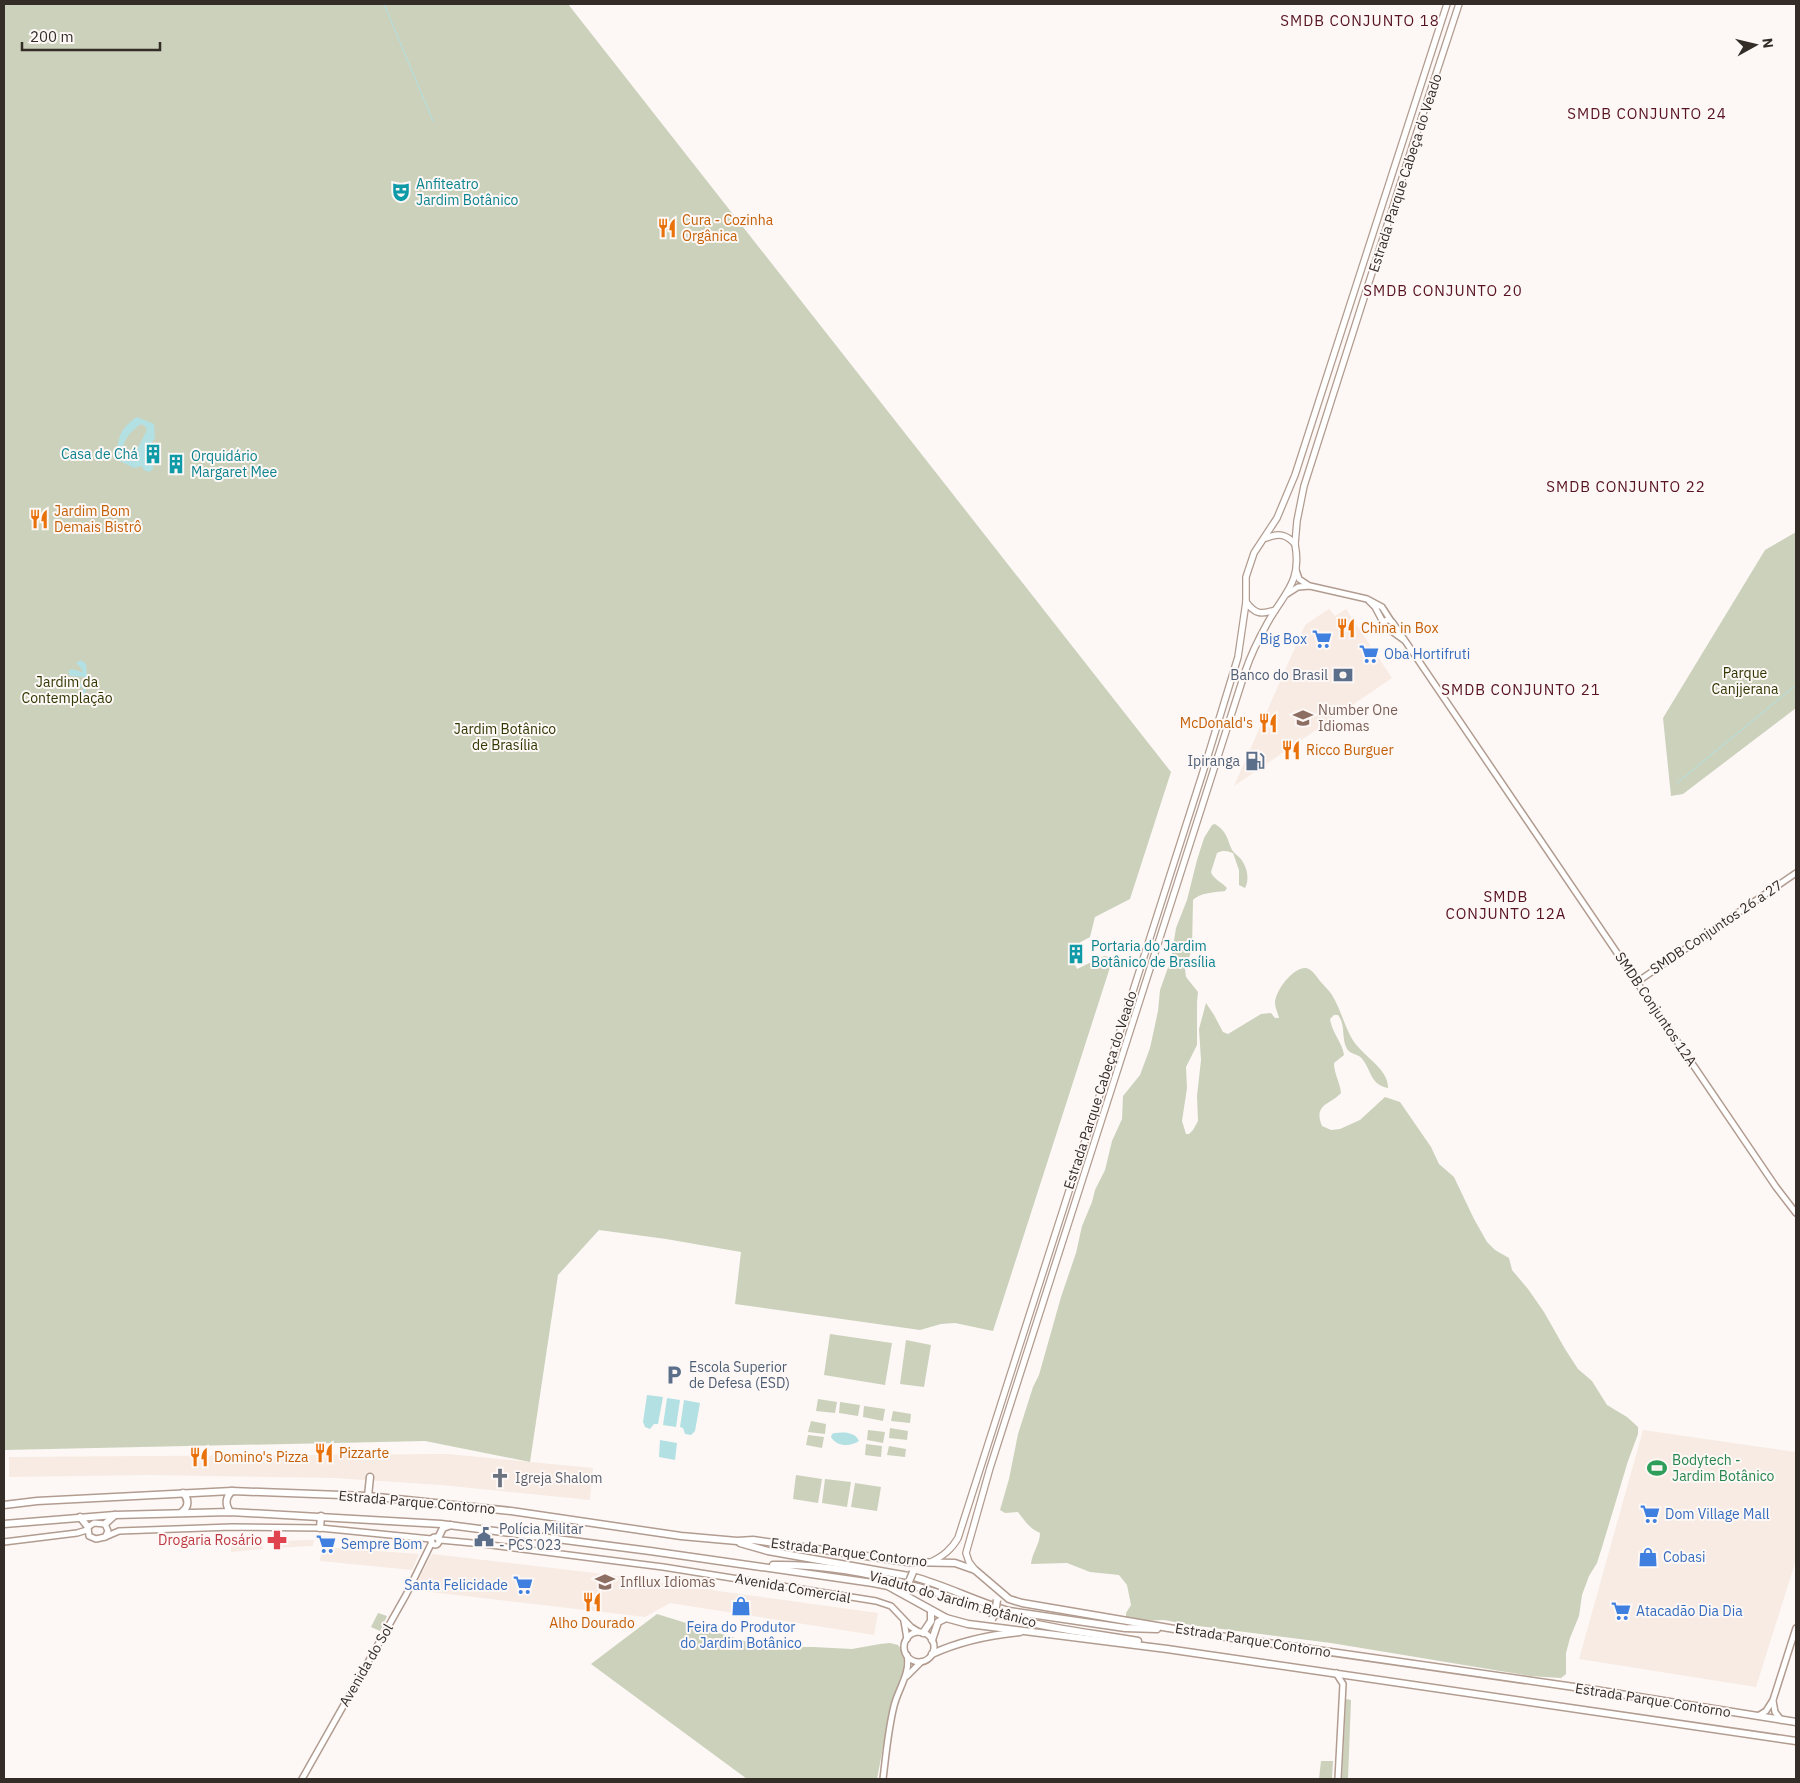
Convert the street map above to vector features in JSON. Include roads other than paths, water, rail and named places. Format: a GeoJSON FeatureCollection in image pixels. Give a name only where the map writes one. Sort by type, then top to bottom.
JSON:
{"type":"FeatureCollection","features":[{"type":"Feature","properties":{"kind":"highway"},"geometry":{"type":"LineString","coordinates":[[368,1496],[370,1477]]}},
{"type":"Feature","properties":{"kind":"highway","name":"Estrada Parque Contorno"},"geometry":{"type":"LineString","coordinates":[[4,1505],[37,1501],[232,1491],[368,1496],[511,1511],[681,1536],[737,1542],[753,1540],[889,1560],[955,1563],[975,1570],[1009,1599],[1022,1603],[1179,1630],[1796,1722]]}},
{"type":"Feature","properties":{"kind":"highway"},"geometry":{"type":"LineString","coordinates":[[230,1512],[226,1503],[232,1491]]}},
{"type":"Feature","properties":{"kind":"highway"},"geometry":{"type":"LineString","coordinates":[[182,1512],[188,1504],[183,1493]]}},
{"type":"Feature","properties":{"kind":"highway","name":"Estrada Parque Contorno"},"geometry":{"type":"LineString","coordinates":[[4,1524],[115,1515],[230,1512],[451,1525],[874,1583],[888,1586],[946,1618],[968,1624],[1183,1651],[1796,1741]]}},
{"type":"Feature","properties":{"kind":"highway"},"geometry":{"type":"LineString","coordinates":[[107,1528],[115,1515]]}},
{"type":"Feature","properties":{"kind":"highway"},"geometry":{"type":"LineString","coordinates":[[320,1528],[321,1516]]}},
{"type":"Feature","properties":{"kind":"highway"},"geometry":{"type":"LineString","coordinates":[[80,1517],[88,1531]]}},
{"type":"Feature","properties":{"kind":"highway"},"geometry":{"type":"LineString","coordinates":[[433,1523],[436,1530],[435,1540]]}},
{"type":"Feature","properties":{"kind":"highway"},"geometry":{"type":"LineString","coordinates":[[435,1540],[443,1528],[451,1525]]}},
{"type":"Feature","properties":{"kind":"highway","name":"Viaduto do Jardim Botânico"},"geometry":{"type":"LineString","coordinates":[[737,1542],[768,1551],[906,1574],[1002,1609],[1026,1614],[1125,1628],[1179,1630]]}},
{"type":"Feature","properties":{"kind":"highway"},"geometry":{"type":"LineString","coordinates":[[917,1603],[909,1591],[908,1584],[913,1572],[929,1563]]}},
{"type":"Feature","properties":{"kind":"highway","name":"Viaduto do Jardim Botânico"},"geometry":{"type":"LineString","coordinates":[[751,1565],[787,1565],[853,1572],[918,1586],[981,1609],[1019,1620],[1143,1641],[1183,1651]]}},
{"type":"Feature","properties":{"kind":"highway"},"geometry":{"type":"LineString","coordinates":[[982,1625],[992,1619],[995,1614],[997,1600],[993,1587]]}},
{"type":"Feature","properties":{"kind":"highway"},"geometry":{"type":"LineString","coordinates":[[921,1632],[931,1621],[932,1611]]}},
{"type":"Feature","properties":{"kind":"highway"},"geometry":{"type":"LineString","coordinates":[[932,1640],[938,1622],[946,1618]]}},
{"type":"Feature","properties":{"kind":"highway"},"geometry":{"type":"LineString","coordinates":[[932,1654],[958,1643],[1003,1634],[1034,1631]]}},
{"type":"Feature","properties":{"kind":"main road","name":"Estrada Parque Cabeça do Veado"},"geometry":{"type":"LineString","coordinates":[[1265,538],[1283,505],[1295,475],[1447,4]]}},
{"type":"Feature","properties":{"kind":"main road","name":"Estrada Parque Cabeça do Veado"},"geometry":{"type":"LineString","coordinates":[[1295,544],[1297,521],[1304,486],[1459,4]]}},
{"type":"Feature","properties":{"kind":"main road"},"geometry":{"type":"LineString","coordinates":[[1278,534],[1284,535],[1295,544],[1296,570],[1293,584],[1275,610],[1258,614],[1246,602],[1246,577],[1254,554],[1265,538],[1278,534]]}},
{"type":"Feature","properties":{"kind":"main road","name":"Estrada Parque Cabeça do Veado"},"geometry":{"type":"LineString","coordinates":[[929,1563],[946,1554],[958,1538],[1211,746],[1238,657],[1246,602]]}},
{"type":"Feature","properties":{"kind":"main road","name":"Estrada Parque Cabeça do Veado"},"geometry":{"type":"LineString","coordinates":[[975,1570],[969,1562],[966,1553],[968,1541],[1245,672],[1259,638],[1275,610]]}},
{"type":"Feature","properties":{"kind":"main road"},"geometry":{"type":"LineString","coordinates":[[1032,1304],[1042,1307]]}},
{"type":"Feature","properties":{"kind":"main road"},"geometry":{"type":"LineString","coordinates":[[1028,1314],[1039,1317]]}},
{"type":"Feature","properties":{"kind":"street"},"geometry":{"type":"LineString","coordinates":[[1296,570],[1302,582],[1310,586],[1367,599],[1375,607],[1384,624],[1384,628],[1405,641]]}},
{"type":"Feature","properties":{"kind":"street"},"geometry":{"type":"LineString","coordinates":[[1287,594],[1298,587],[1310,586]]}},
{"type":"Feature","properties":{"kind":"street","name":"SMDB Conjuntos 12A"},"geometry":{"type":"LineString","coordinates":[[1367,599],[1382,607],[1776,1187],[1796,1213]]}},
{"type":"Feature","properties":{"kind":"street"},"geometry":{"type":"LineString","coordinates":[[1384,624],[1387,620],[1392,622],[1393,627],[1390,630]]}},
{"type":"Feature","properties":{"kind":"street","name":"SMDB Conjuntos 26 a 27"},"geometry":{"type":"LineString","coordinates":[[1637,982],[1796,873]]}},
{"type":"Feature","properties":{"kind":"street","name":"Avenida Comercial"},"geometry":{"type":"LineString","coordinates":[[4,1542],[77,1534],[88,1531],[98,1522],[107,1528],[119,1531],[232,1527],[320,1528],[574,1555],[731,1577],[876,1601],[891,1606],[904,1618],[910,1627],[921,1632]]}},
{"type":"Feature","properties":{"kind":"street"},"geometry":{"type":"LineString","coordinates":[[105,1537],[107,1528]]}},
{"type":"Feature","properties":{"kind":"street","name":"Avenida Comercial"},"geometry":{"type":"LineString","coordinates":[[88,1531],[96,1539],[119,1531]]}},
{"type":"Feature","properties":{"kind":"street","name":"Avenida do Sol"},"geometry":{"type":"LineString","coordinates":[[302,1779],[406,1595],[428,1549],[435,1540]]}},
{"type":"Feature","properties":{"kind":"street"},"geometry":{"type":"LineString","coordinates":[[883,1779],[893,1712],[905,1678],[908,1661],[905,1650],[907,1639],[904,1618]]}},
{"type":"Feature","properties":{"kind":"street"},"geometry":{"type":"LineString","coordinates":[[1758,1716],[1766,1711],[1773,1700],[1796,1628]]}},
{"type":"Feature","properties":{"kind":"street"},"geometry":{"type":"LineString","coordinates":[[905,1678],[932,1654],[934,1646],[932,1640],[921,1632],[912,1634],[907,1639]]}},
{"type":"Feature","properties":{"kind":"street"},"geometry":{"type":"LineString","coordinates":[[907,1655],[913,1660],[921,1662]]}},
{"type":"Feature","properties":{"kind":"street"},"geometry":{"type":"LineString","coordinates":[[1336,1673],[1343,1684]]}},
{"type":"Feature","properties":{"kind":"street"},"geometry":{"type":"LineString","coordinates":[[1338,1779],[1343,1684],[1350,1675]]}},
{"type":"Feature","properties":{"kind":"street"},"geometry":{"type":"LineString","coordinates":[[1773,1700],[1775,1712],[1781,1720]]}},
{"type":"Feature","properties":{"kind":"water"},"geometry":{"type":"Polygon","coordinates":[[[137,417],[154,424],[155,438],[145,457],[153,463],[153,469],[149,472],[144,470],[142,466],[134,468],[118,460],[120,435],[131,421],[137,417]],[[141,424],[127,437],[123,446],[123,456],[130,458],[134,455],[147,430],[141,424]]]}},
{"type":"Feature","properties":{"kind":"water"},"geometry":{"type":"Polygon","coordinates":[[[81,660],[86,664],[87,675],[96,679],[96,682],[87,688],[83,697],[79,699],[78,696],[83,691],[83,688],[72,689],[70,685],[84,683],[86,679],[84,677],[70,676],[68,671],[72,669],[82,672],[82,669],[76,663],[81,660]]]}},
{"type":"Feature","properties":{"kind":"water"},"geometry":{"type":"Polygon","coordinates":[[[647,1395],[663,1397],[658,1424],[654,1424],[650,1429],[645,1427],[643,1422],[647,1395]]]}},
{"type":"Feature","properties":{"kind":"water"},"geometry":{"type":"Polygon","coordinates":[[[667,1398],[680,1400],[676,1427],[663,1425],[667,1398]]]}},
{"type":"Feature","properties":{"kind":"water"},"geometry":{"type":"Polygon","coordinates":[[[684,1400],[700,1403],[695,1431],[691,1435],[685,1434],[683,1428],[680,1427],[684,1400]]]}},
{"type":"Feature","properties":{"kind":"water"},"geometry":{"type":"Polygon","coordinates":[[[835,1433],[852,1434],[859,1441],[848,1445],[837,1443],[831,1437],[835,1433]]]}},
{"type":"Feature","properties":{"kind":"water"},"geometry":{"type":"Polygon","coordinates":[[[660,1440],[677,1443],[675,1460],[659,1457],[660,1440]]]}},
{"type":"Feature","properties":{"kind":"waterway"},"geometry":{"type":"LineString","coordinates":[[384,4],[433,121]]}},
{"type":"Feature","properties":{"kind":"waterway"},"geometry":{"type":"LineString","coordinates":[[1677,783],[1796,685]]}},
{"type":"Feature","properties":{"kind":"place","name":"Anfiteatro Jardim Botânico"},"geometry":{"type":"Point","coordinates":[401,192]}},
{"type":"Feature","properties":{"kind":"place","name":"Cura - Cozinha Orgânica"},"geometry":{"type":"Point","coordinates":[667,228]}},
{"type":"Feature","properties":{"kind":"place","name":"Casa de Chá"},"geometry":{"type":"Point","coordinates":[153,454]}},
{"type":"Feature","properties":{"kind":"place","name":"Orquidário Margaret Mee"},"geometry":{"type":"Point","coordinates":[176,464]}},
{"type":"Feature","properties":{"kind":"place","name":"Jardim Bom Demais Bistrô"},"geometry":{"type":"Point","coordinates":[39,519]}},
{"type":"Feature","properties":{"kind":"place","name":"China in Box"},"geometry":{"type":"Point","coordinates":[1346,628]}},
{"type":"Feature","properties":{"kind":"place","name":"Big Box"},"geometry":{"type":"Point","coordinates":[1322,639]}},
{"type":"Feature","properties":{"kind":"place","name":"Oba Hortifruti"},"geometry":{"type":"Point","coordinates":[1369,654]}},
{"type":"Feature","properties":{"kind":"place","name":"Banco do Brasil"},"geometry":{"type":"Point","coordinates":[1343,675]}},
{"type":"Feature","properties":{"kind":"place","name":"Number One Idiomas"},"geometry":{"type":"Point","coordinates":[1303,718]}},
{"type":"Feature","properties":{"kind":"place","name":"McDonald's"},"geometry":{"type":"Point","coordinates":[1268,723]}},
{"type":"Feature","properties":{"kind":"place","name":"Ricco Burguer"},"geometry":{"type":"Point","coordinates":[1291,750]}},
{"type":"Feature","properties":{"kind":"place","name":"Ipiranga"},"geometry":{"type":"Point","coordinates":[1255,761]}},
{"type":"Feature","properties":{"kind":"place","name":"Portaria do Jardim Botânico de Brasília"},"geometry":{"type":"Point","coordinates":[1076,954]}},
{"type":"Feature","properties":{"kind":"place","name":"Escola Superior de Defesa (ESD)"},"geometry":{"type":"Point","coordinates":[674,1375]}},
{"type":"Feature","properties":{"kind":"place","name":"Pizzarte"},"geometry":{"type":"Point","coordinates":[324,1453]}},
{"type":"Feature","properties":{"kind":"place","name":"Domino's Pizza"},"geometry":{"type":"Point","coordinates":[199,1457]}},
{"type":"Feature","properties":{"kind":"place","name":"Bodytech - Jardim Botânico"},"geometry":{"type":"Point","coordinates":[1657,1468]}},
{"type":"Feature","properties":{"kind":"place","name":"Igreja Shalom"},"geometry":{"type":"Point","coordinates":[500,1478]}},
{"type":"Feature","properties":{"kind":"place","name":"Dom Village Mall"},"geometry":{"type":"Point","coordinates":[1650,1514]}},
{"type":"Feature","properties":{"kind":"place","name":"Polícia Militar - PCS 023"},"geometry":{"type":"Point","coordinates":[484,1537]}},
{"type":"Feature","properties":{"kind":"place","name":"Drogaria Rosário"},"geometry":{"type":"Point","coordinates":[277,1540]}},
{"type":"Feature","properties":{"kind":"place","name":"Sempre Bom"},"geometry":{"type":"Point","coordinates":[326,1544]}},
{"type":"Feature","properties":{"kind":"place","name":"Cobasi"},"geometry":{"type":"Point","coordinates":[1648,1557]}},
{"type":"Feature","properties":{"kind":"place","name":"Infllux Idiomas"},"geometry":{"type":"Point","coordinates":[605,1582]}},
{"type":"Feature","properties":{"kind":"place","name":"Santa Felicidade"},"geometry":{"type":"Point","coordinates":[523,1585]}},
{"type":"Feature","properties":{"kind":"place","name":"Alho Dourado"},"geometry":{"type":"Point","coordinates":[592,1602]}},
{"type":"Feature","properties":{"kind":"place","name":"Feira do Produtor do Jardim Botânico"},"geometry":{"type":"Point","coordinates":[741,1606]}},
{"type":"Feature","properties":{"kind":"place","name":"Atacadão Dia Dia"},"geometry":{"type":"Point","coordinates":[1621,1611]}},
{"type":"Feature","properties":{"kind":"district","name":"SMDB CONJUNTO 18"},"geometry":{"type":"Point","coordinates":[1360,21]}},
{"type":"Feature","properties":{"kind":"district","name":"SMDB CONJUNTO 24"},"geometry":{"type":"Point","coordinates":[1647,114]}},
{"type":"Feature","properties":{"kind":"district","name":"SMDB CONJUNTO 20"},"geometry":{"type":"Point","coordinates":[1443,291]}},
{"type":"Feature","properties":{"kind":"district","name":"SMDB CONJUNTO 22"},"geometry":{"type":"Point","coordinates":[1626,487]}},
{"type":"Feature","properties":{"kind":"district","name":"SMDB CONJUNTO 21"},"geometry":{"type":"Point","coordinates":[1521,690]}},
{"type":"Feature","properties":{"kind":"district","name":"SMDB CONJUNTO 12A"},"geometry":{"type":"Point","coordinates":[1506,906]}},
{"type":"Feature","properties":{"kind":"park label","name":"Parque Canjjerana"},"geometry":{"type":"Point","coordinates":[1745,682]}},
{"type":"Feature","properties":{"kind":"park label","name":"Jardim da Contemplação"},"geometry":{"type":"Point","coordinates":[67,690]}},
{"type":"Feature","properties":{"kind":"park label","name":"Jardim Botânico de Brasília"},"geometry":{"type":"Point","coordinates":[505,738]}}]}
